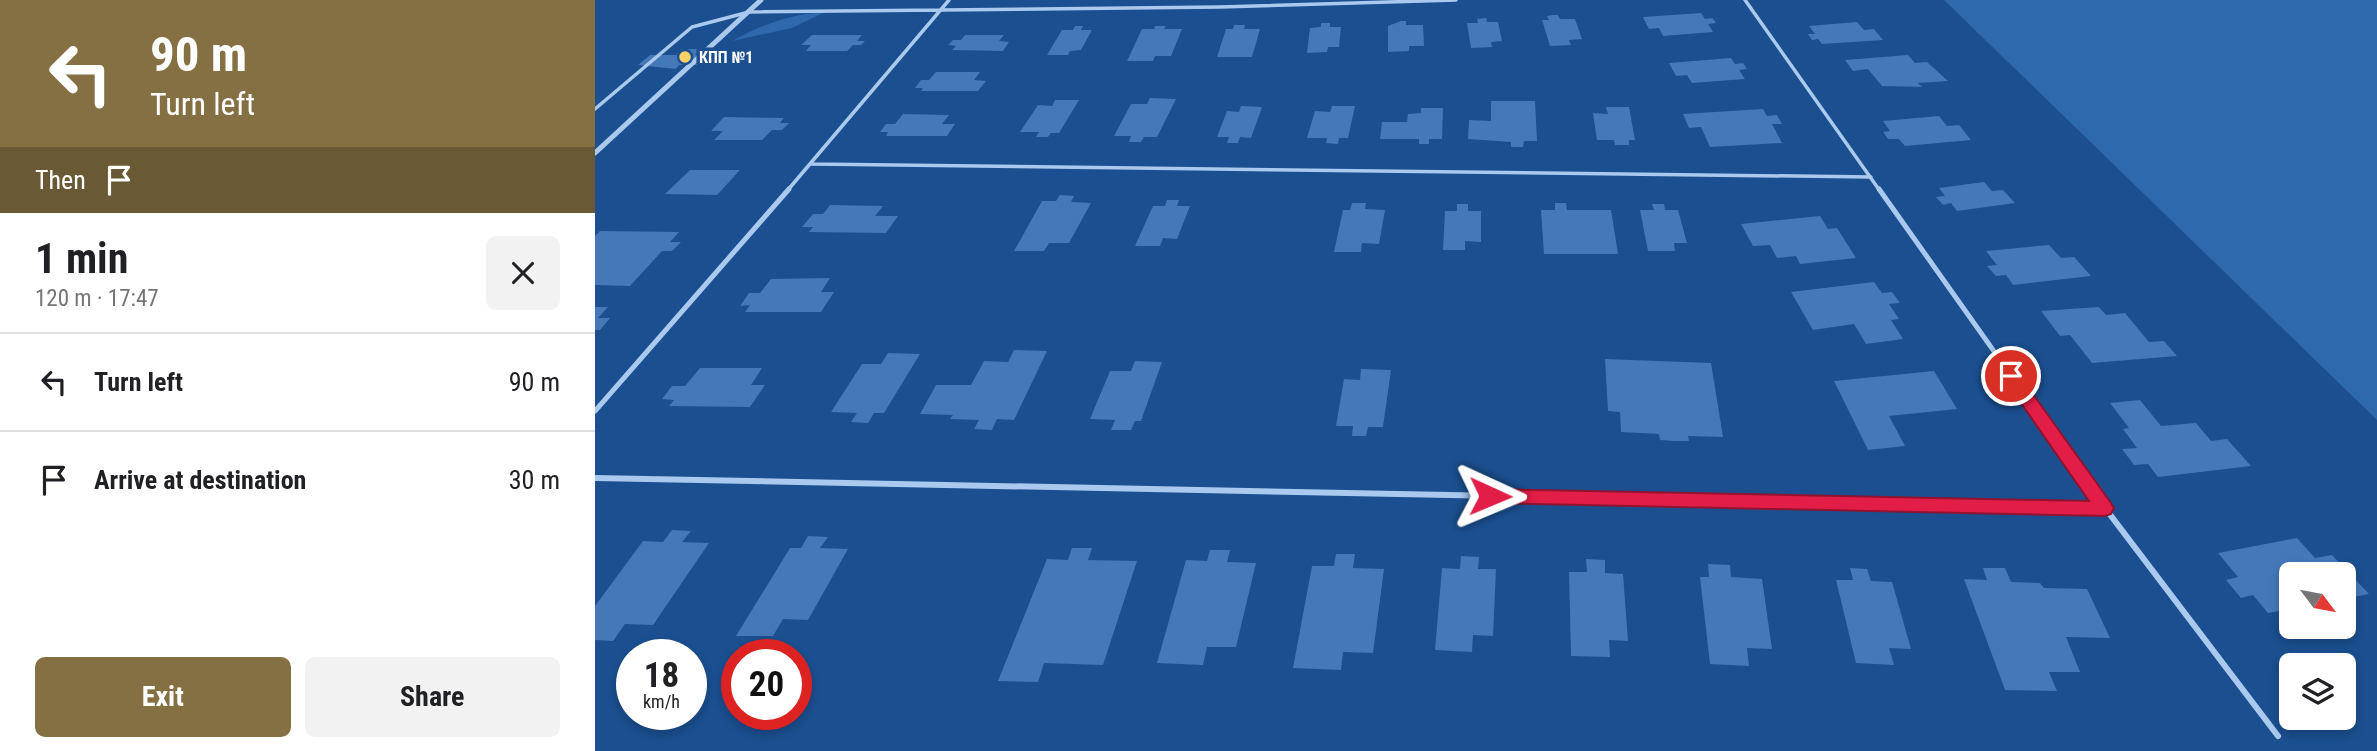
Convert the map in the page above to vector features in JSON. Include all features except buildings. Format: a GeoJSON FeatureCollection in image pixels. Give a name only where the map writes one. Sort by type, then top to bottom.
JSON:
{"type":"FeatureCollection","features":[{"type":"Feature","properties":{"kind":"street"},"geometry":{"type":"LineString","coordinates":[[595,153],[761,0]]}},
{"type":"Feature","properties":{"kind":"lane"},"geometry":{"type":"LineString","coordinates":[[595,411],[811,164],[949,0]]}},
{"type":"Feature","properties":{"kind":"lane"},"geometry":{"type":"LineString","coordinates":[[595,109],[692,27],[749,12],[1220,7],[1456,0]]}},
{"type":"Feature","properties":{"kind":"lane"},"geometry":{"type":"LineString","coordinates":[[1745,0],[2105,508],[2279,736]]}},
{"type":"Feature","properties":{"kind":"lane"},"geometry":{"type":"LineString","coordinates":[[811,164],[1871,177]]}},
{"type":"Feature","properties":{"kind":"lane"},"geometry":{"type":"LineString","coordinates":[[595,478],[2105,508]]}},
{"type":"Feature","properties":{"kind":"shaded area"},"geometry":{"type":"Polygon","coordinates":[[[1944,0],[2377,0],[2377,420],[1944,0]]]}},
{"type":"Feature","properties":{"kind":"shaded area"},"geometry":{"type":"Polygon","coordinates":[[[825,12],[792,28],[732,41],[777,21],[825,12]]]}},
{"type":"Feature","properties":{"kind":"place","name":"КПП №1"},"geometry":{"type":"Point","coordinates":[685,57]}},
{"type":"Feature","properties":{"kind":"route"},"geometry":{"type":"LineString","coordinates":[[1490,496],[2105,508],[2011,376]]}}]}
